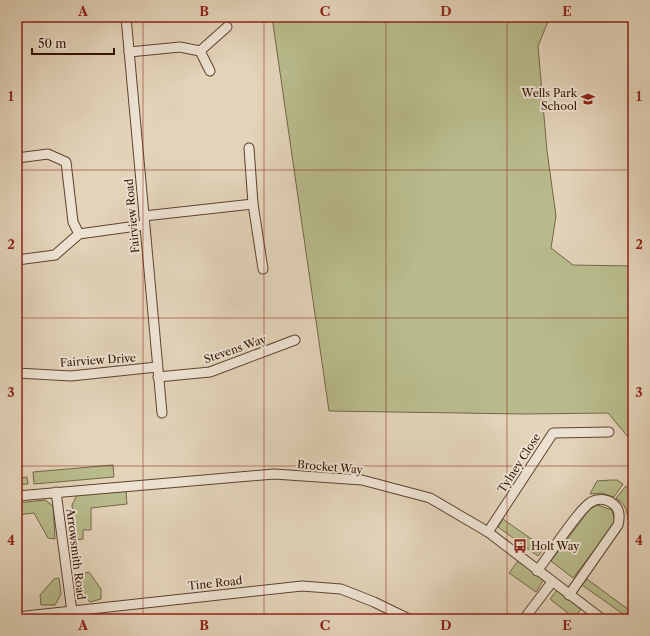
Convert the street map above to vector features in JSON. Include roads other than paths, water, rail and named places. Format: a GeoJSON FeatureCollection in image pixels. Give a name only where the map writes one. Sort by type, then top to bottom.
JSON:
{"type":"FeatureCollection","features":[{"type":"Feature","properties":{"kind":"street","name":"Fairview Road"},"geometry":{"type":"LineString","coordinates":[[126,17],[162,413]]}},
{"type":"Feature","properties":{"kind":"street"},"geometry":{"type":"LineString","coordinates":[[200,51],[227,27]]}},
{"type":"Feature","properties":{"kind":"street"},"geometry":{"type":"LineString","coordinates":[[129,52],[180,47],[200,51]]}},
{"type":"Feature","properties":{"kind":"street"},"geometry":{"type":"LineString","coordinates":[[200,51],[210,71]]}},
{"type":"Feature","properties":{"kind":"street"},"geometry":{"type":"LineString","coordinates":[[249,148],[253,204],[262,268]]}},
{"type":"Feature","properties":{"kind":"street"},"geometry":{"type":"LineString","coordinates":[[17,158],[48,154],[66,162],[73,222],[79,234]]}},
{"type":"Feature","properties":{"kind":"street"},"geometry":{"type":"LineString","coordinates":[[17,260],[55,255],[79,234],[144,221],[253,204]]}},
{"type":"Feature","properties":{"kind":"street","name":"Stevens Way"},"geometry":{"type":"LineString","coordinates":[[158,372],[210,372],[295,340]]}},
{"type":"Feature","properties":{"kind":"street","name":"Fairview Drive"},"geometry":{"type":"LineString","coordinates":[[17,373],[71,376],[158,372]]}},
{"type":"Feature","properties":{"kind":"street","name":"Tylney Close"},"geometry":{"type":"LineString","coordinates":[[488,532],[553,433],[609,432]]}},
{"type":"Feature","properties":{"kind":"street","name":"Brocket Way"},"geometry":{"type":"LineString","coordinates":[[17,496],[274,474],[362,480],[430,498],[488,532],[568,595],[602,619]]}},
{"type":"Feature","properties":{"kind":"street","name":"Arrowsmith Road"},"geometry":{"type":"LineString","coordinates":[[56,492],[72,615]]}},
{"type":"Feature","properties":{"kind":"street"},"geometry":{"type":"LineString","coordinates":[[537,571],[585,507],[597,499],[613,503],[618,510],[620,517],[618,525],[568,595]]}},
{"type":"Feature","properties":{"kind":"street"},"geometry":{"type":"LineString","coordinates":[[524,619],[552,582]]}},
{"type":"Feature","properties":{"kind":"street","name":"Tine Road"},"geometry":{"type":"LineString","coordinates":[[17,617],[72,615],[302,586],[341,589],[374,602],[409,619]]}},
{"type":"Feature","properties":{"kind":"place","name":"Wells Park School"},"geometry":{"type":"Point","coordinates":[588,99]}},
{"type":"Feature","properties":{"kind":"place","name":"Holt Way"},"geometry":{"type":"Point","coordinates":[520,546]}}]}
